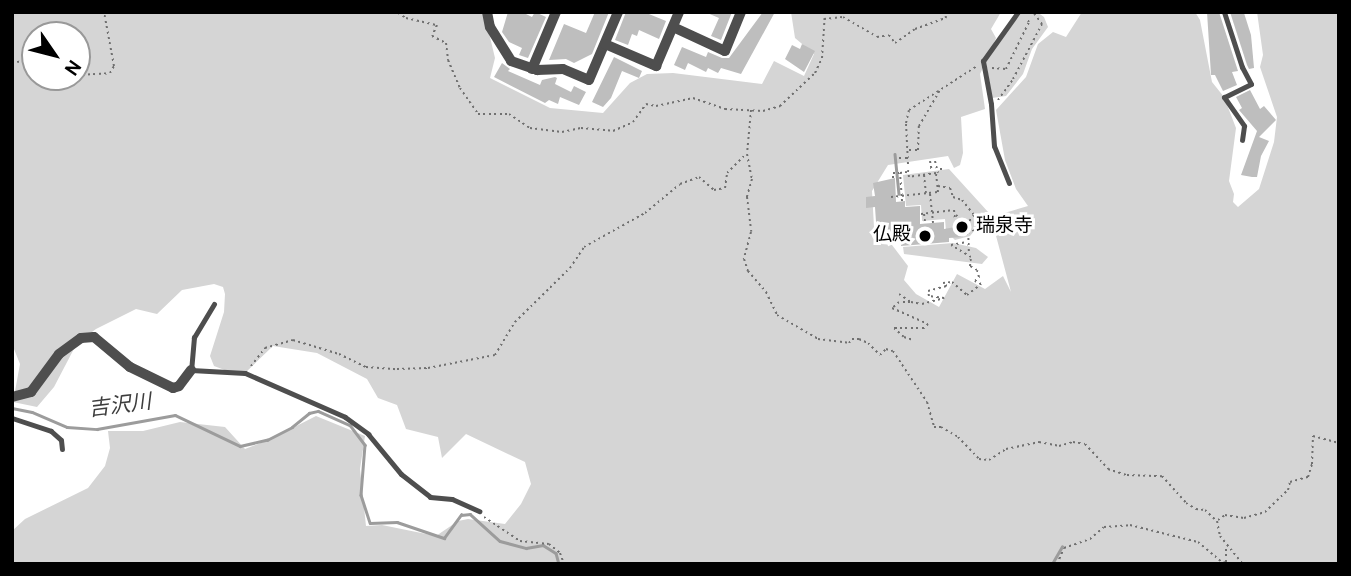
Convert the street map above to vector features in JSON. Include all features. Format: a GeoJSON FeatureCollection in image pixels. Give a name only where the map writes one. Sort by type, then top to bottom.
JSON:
{"type":"FeatureCollection","features":[{"type":"Feature","properties":{"kind":"street"},"geometry":{"type":"LineString","coordinates":[[487,12],[490,27],[511,61],[532,69],[563,69],[589,80],[618,12]]}},
{"type":"Feature","properties":{"kind":"street"},"geometry":{"type":"LineString","coordinates":[[490,27],[496,12]]}},
{"type":"Feature","properties":{"kind":"street"},"geometry":{"type":"LineString","coordinates":[[532,69],[556,12]]}},
{"type":"Feature","properties":{"kind":"street"},"geometry":{"type":"LineString","coordinates":[[605,44],[656,66],[679,12]]}},
{"type":"Feature","properties":{"kind":"street"},"geometry":{"type":"LineString","coordinates":[[673,27],[725,51],[741,12]]}},
{"type":"Feature","properties":{"kind":"street"},"geometry":{"type":"LineString","coordinates":[[12,397],[31,392],[59,354],[81,338],[94,337],[130,367],[173,388],[179,386],[191,370]]}},
{"type":"Feature","properties":{"kind":"lane"},"geometry":{"type":"LineString","coordinates":[[1224,12],[1242,67],[1251,84],[1224,97],[1239,115],[1244,126],[1242,140]]}},
{"type":"Feature","properties":{"kind":"lane"},"geometry":{"type":"LineString","coordinates":[[1009,183],[994,146],[991,104],[984,64],[1021,14]]}},
{"type":"Feature","properties":{"kind":"lane"},"geometry":{"type":"LineString","coordinates":[[214,304],[194,337],[191,370],[245,373],[354,422],[401,474],[430,497],[452,499],[479,511]]}},
{"type":"Feature","properties":{"kind":"lane"},"geometry":{"type":"LineString","coordinates":[[12,418],[51,431],[61,440],[62,449]]}},
{"type":"Feature","properties":{"kind":"path"},"geometry":{"type":"LineString","coordinates":[[91,74],[110,73],[114,66],[104,12]]}},
{"type":"Feature","properties":{"kind":"path"},"geometry":{"type":"LineString","coordinates":[[384,12],[398,13],[406,18],[437,25],[432,36],[446,43],[448,60],[460,88],[478,114],[509,114],[535,130],[613,131],[634,122],[646,104],[656,106],[693,98],[721,108],[751,110],[780,106],[815,73],[822,58],[825,12]]}},
{"type":"Feature","properties":{"kind":"path"},"geometry":{"type":"LineString","coordinates":[[823,19],[843,17],[877,37],[888,35],[895,43],[915,29],[946,18],[945,12]]}},
{"type":"Feature","properties":{"kind":"path"},"geometry":{"type":"LineString","coordinates":[[991,104],[1001,99],[1042,24],[1033,12]]}},
{"type":"Feature","properties":{"kind":"path"},"geometry":{"type":"LineString","coordinates":[[908,164],[906,123],[909,110],[984,64],[1006,69],[1029,22],[1021,14]]}},
{"type":"Feature","properties":{"kind":"path"},"geometry":{"type":"LineString","coordinates":[[907,150],[920,150],[919,126],[940,90]]}},
{"type":"Feature","properties":{"kind":"path"},"geometry":{"type":"LineString","coordinates":[[751,110],[747,153],[752,179],[747,197],[751,232],[744,259],[748,271],[765,292],[777,315],[818,339],[849,343],[852,339],[859,339],[868,343],[880,355],[886,349],[893,351],[927,402],[934,428],[941,427],[958,437],[979,459],[989,460],[1006,449],[1039,442],[1059,446],[1073,442],[1085,444],[1108,469],[1127,475],[1162,476],[1186,503],[1196,509],[1205,510],[1217,521],[1220,536],[1243,564]]}},
{"type":"Feature","properties":{"kind":"path"},"geometry":{"type":"LineString","coordinates":[[245,373],[265,348],[293,340],[339,354],[366,367],[428,368],[495,355],[515,322],[570,268],[584,247],[645,213],[680,184],[699,177],[714,190],[725,188],[727,173],[747,153]]}},
{"type":"Feature","properties":{"kind":"path"},"geometry":{"type":"LineString","coordinates":[[899,158],[908,158]]}},
{"type":"Feature","properties":{"kind":"path"},"geometry":{"type":"LineString","coordinates":[[891,197],[938,192],[937,171],[932,161]]}},
{"type":"Feature","properties":{"kind":"path"},"geometry":{"type":"LineString","coordinates":[[894,178],[898,173],[909,171],[909,177],[937,171]]}},
{"type":"Feature","properties":{"kind":"path"},"geometry":{"type":"LineString","coordinates":[[898,173],[902,201]]}},
{"type":"Feature","properties":{"kind":"path"},"geometry":{"type":"LineString","coordinates":[[924,174],[933,223]]}},
{"type":"Feature","properties":{"kind":"path"},"geometry":{"type":"LineString","coordinates":[[937,186],[950,188],[953,197],[962,200],[974,215],[968,225],[969,252]]}},
{"type":"Feature","properties":{"kind":"path"},"geometry":{"type":"LineString","coordinates":[[925,222],[922,213],[954,210],[955,220]]}},
{"type":"Feature","properties":{"kind":"path"},"geometry":{"type":"LineString","coordinates":[[954,215],[975,232]]}},
{"type":"Feature","properties":{"kind":"path"},"geometry":{"type":"LineString","coordinates":[[913,340],[904,337],[894,328],[924,328],[928,324],[892,309],[899,302],[922,304],[944,298],[927,294],[936,288],[947,286],[943,283],[952,282],[967,295],[981,284],[975,281],[979,276],[977,269],[972,267],[971,260],[951,245],[967,242]]}},
{"type":"Feature","properties":{"kind":"path"},"geometry":{"type":"LineString","coordinates":[[899,294],[911,302]]}},
{"type":"Feature","properties":{"kind":"path"},"geometry":{"type":"LineString","coordinates":[[1217,521],[1224,515],[1244,518],[1265,512],[1288,491],[1290,482],[1308,477],[1312,464],[1313,436],[1339,443]]}},
{"type":"Feature","properties":{"kind":"path"},"geometry":{"type":"LineString","coordinates":[[479,511],[520,541],[549,544],[560,553],[564,564]]}},
{"type":"Feature","properties":{"kind":"path"},"geometry":{"type":"LineString","coordinates":[[1057,564],[1064,548],[1090,539],[1104,527],[1130,525],[1198,542],[1223,563],[1226,562],[1226,544]]}},
{"type":"Feature","properties":{"kind":"shaded area"},"geometry":{"type":"Polygon","coordinates":[[[12,12],[484,12],[495,58],[490,78],[550,108],[603,113],[630,83],[647,74],[673,73],[762,84],[774,61],[804,76],[814,54],[795,38],[791,12],[1001,12],[991,29],[996,38],[989,55],[1022,12],[1037,12],[1044,17],[1048,27],[1032,49],[1023,74],[1006,96],[992,98],[986,61],[980,74],[985,109],[961,117],[963,153],[960,165],[954,168],[948,156],[888,165],[872,191],[874,227],[880,230],[882,244],[892,245],[908,266],[904,280],[916,294],[939,307],[957,274],[985,289],[1003,276],[1011,292],[991,217],[1028,206],[1016,189],[1005,160],[996,110],[1026,77],[1038,44],[1053,32],[1066,37],[1082,12],[1195,12],[1200,20],[1212,82],[1224,97],[1236,128],[1229,181],[1234,194],[1233,202],[1238,207],[1259,189],[1274,142],[1277,117],[1260,67],[1263,55],[1257,12],[1339,12],[1339,564],[12,564],[12,531],[25,519],[88,488],[105,466],[110,448],[108,431],[143,431],[180,422],[225,427],[245,449],[316,416],[365,436],[360,469],[366,526],[382,525],[436,536],[458,521],[468,519],[505,524],[521,504],[531,484],[525,462],[466,434],[442,458],[438,437],[406,429],[397,405],[378,398],[367,379],[317,353],[273,346],[245,373],[230,372],[214,366],[210,356],[224,312],[225,294],[223,287],[214,284],[182,290],[157,314],[136,309],[96,329],[77,343],[54,387],[37,407],[13,402],[20,364],[12,344],[12,12]]]}},
{"type":"Feature","properties":{"kind":"shaded area"},"geometry":{"type":"Polygon","coordinates":[[[949,169],[989,213],[970,236],[955,240],[946,231],[945,219],[922,221],[921,205],[906,206],[903,175],[949,169]]]}},
{"type":"Feature","properties":{"kind":"shaded area"},"geometry":{"type":"Polygon","coordinates":[[[953,243],[976,248],[988,257],[982,264],[904,254],[903,247],[953,243]]]}},
{"type":"Feature","properties":{"kind":"building"},"geometry":{"type":"Polygon","coordinates":[[[508,12],[522,12],[532,17],[535,12],[546,17],[528,58],[519,55],[522,48],[509,42],[502,32],[508,12]]]}},
{"type":"Feature","properties":{"kind":"building"},"geometry":{"type":"Polygon","coordinates":[[[595,12],[609,12],[592,54],[574,63],[566,59],[549,60],[564,24],[586,33],[595,12]]]}},
{"type":"Feature","properties":{"kind":"building"},"geometry":{"type":"Polygon","coordinates":[[[626,12],[644,12],[666,21],[659,39],[639,30],[637,36],[632,34],[628,45],[615,40],[626,12]]]}},
{"type":"Feature","properties":{"kind":"building"},"geometry":{"type":"Polygon","coordinates":[[[705,12],[732,12],[721,40],[711,36],[719,18],[705,12]]]}},
{"type":"Feature","properties":{"kind":"building"},"geometry":{"type":"Polygon","coordinates":[[[763,12],[775,12],[741,74],[721,68],[718,73],[708,68],[706,72],[688,63],[685,70],[674,65],[682,47],[706,57],[708,52],[729,58],[763,12]]]}},
{"type":"Feature","properties":{"kind":"building"},"geometry":{"type":"Polygon","coordinates":[[[1207,12],[1219,12],[1238,71],[1232,72],[1237,85],[1223,91],[1215,75],[1211,75],[1207,12]]]}},
{"type":"Feature","properties":{"kind":"building"},"geometry":{"type":"Polygon","coordinates":[[[1230,12],[1244,13],[1251,35],[1254,68],[1249,69],[1247,65],[1230,12]]]}},
{"type":"Feature","properties":{"kind":"building"},"geometry":{"type":"Polygon","coordinates":[[[802,44],[815,51],[804,72],[785,59],[792,45],[800,49],[802,44]]]}},
{"type":"Feature","properties":{"kind":"building"},"geometry":{"type":"Polygon","coordinates":[[[614,57],[642,71],[639,78],[622,71],[611,98],[603,107],[592,102],[614,57]]]}},
{"type":"Feature","properties":{"kind":"building"},"geometry":{"type":"Polygon","coordinates":[[[502,63],[510,69],[508,71],[540,85],[542,80],[555,77],[555,84],[571,92],[574,86],[586,92],[579,105],[560,97],[558,104],[549,100],[545,103],[494,77],[502,63]]]}},
{"type":"Feature","properties":{"kind":"building"},"geometry":{"type":"Polygon","coordinates":[[[1250,90],[1260,109],[1264,106],[1276,120],[1259,137],[1269,141],[1261,156],[1257,177],[1241,175],[1257,131],[1239,110],[1242,108],[1236,97],[1250,90]]]}},
{"type":"Feature","properties":{"kind":"building"},"geometry":{"type":"Polygon","coordinates":[[[895,178],[896,202],[905,201],[905,207],[920,206],[920,224],[944,222],[944,229],[961,226],[963,237],[949,238],[949,242],[901,246],[901,238],[884,239],[883,227],[876,222],[875,207],[866,208],[866,197],[875,196],[873,183],[895,178]]]}},
{"type":"Feature","properties":{"kind":"waterway"},"geometry":{"type":"LineString","coordinates":[[895,154],[899,194]]}},
{"type":"Feature","properties":{"kind":"waterway","name":"吉沢川"},"geometry":{"type":"LineString","coordinates":[[12,408],[32,412],[67,427],[97,429],[175,415],[240,446],[267,440],[292,427],[309,413],[318,411],[350,425],[365,445],[361,495],[370,523],[397,522],[444,538],[461,515],[470,514],[500,541],[526,548],[543,545],[556,553],[559,564]]}},
{"type":"Feature","properties":{"kind":"waterway"},"geometry":{"type":"LineString","coordinates":[[1052,564],[1062,547]]}},
{"type":"Feature","properties":{"kind":"place","name":"瑞泉寺"},"geometry":{"type":"Point","coordinates":[962,227]}},
{"type":"Feature","properties":{"kind":"place","name":"仏殿"},"geometry":{"type":"Point","coordinates":[925,236]}}]}
